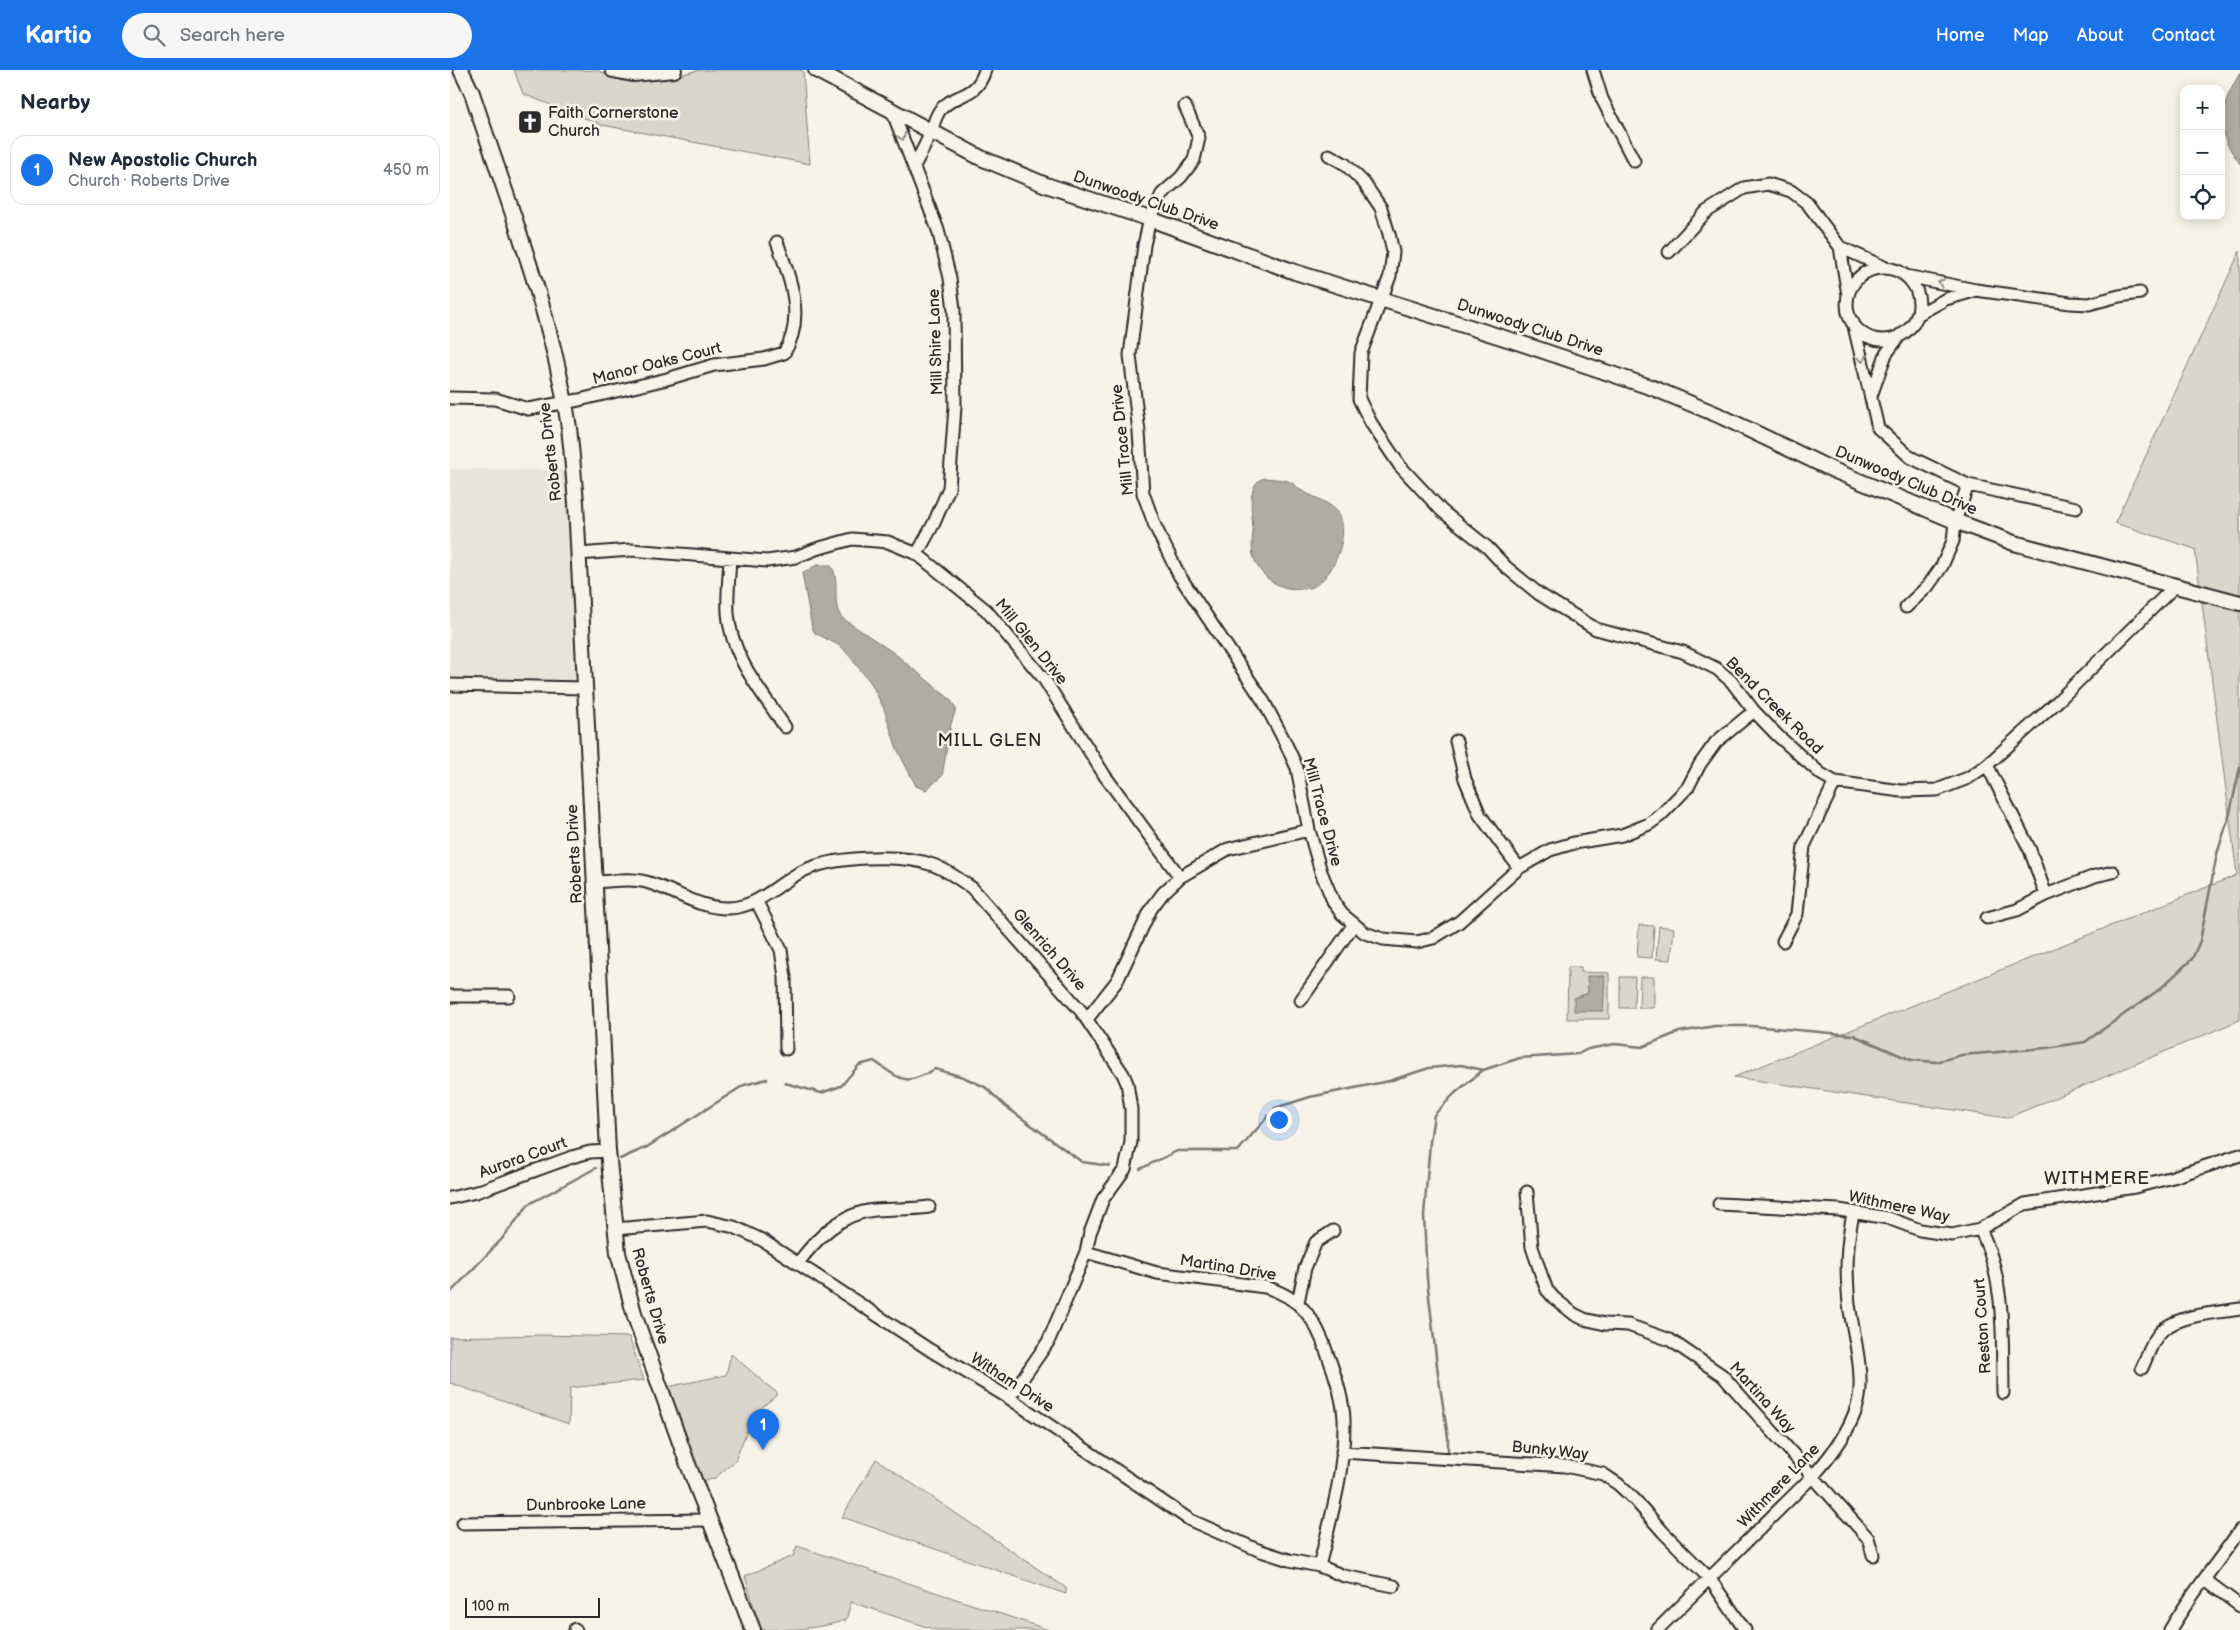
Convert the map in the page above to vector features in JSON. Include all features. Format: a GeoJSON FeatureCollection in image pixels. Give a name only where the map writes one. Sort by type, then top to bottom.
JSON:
{"type":"FeatureCollection","features":[{"type":"Feature","properties":{"kind":"street","name":"Roberts Drive"},"geometry":{"type":"LineString","coordinates":[[460,70],[472,93],[532,278],[568,403],[578,554],[608,1151],[618,1254],[634,1317],[709,1520],[753,1630]]}},
{"type":"Feature","properties":{"kind":"street"},"geometry":{"type":"LineString","coordinates":[[613,70],[646,74],[674,70]]}},
{"type":"Feature","properties":{"kind":"street","name":"Dunwoody Club Drive"},"geometry":{"type":"LineString","coordinates":[[816,70],[891,108],[981,158],[1046,185],[1150,219],[1295,272],[1653,388],[1718,415],[1833,470],[1955,522],[2014,543],[2240,603]]}},
{"type":"Feature","properties":{"kind":"street"},"geometry":{"type":"LineString","coordinates":[[914,166],[932,131],[935,119],[943,107],[970,93],[978,85],[985,70]]}},
{"type":"Feature","properties":{"kind":"street"},"geometry":{"type":"LineString","coordinates":[[1593,70],[1602,99],[1634,161]]}},
{"type":"Feature","properties":{"kind":"street","name":"Mill Trace Drive"},"geometry":{"type":"LineString","coordinates":[[1185,106],[1199,138],[1194,160],[1181,177],[1162,194],[1150,219],[1144,245],[1130,355],[1139,432],[1143,493],[1155,526],[1179,576],[1264,702],[1284,740],[1297,768],[1309,830],[1321,872],[1334,904],[1342,914],[1365,933],[1384,939],[1417,942],[1433,938],[1459,922],[1519,868],[1559,846],[1622,836],[1649,824],[1662,815],[1688,787],[1700,764],[1716,742],[1754,711]]}},
{"type":"Feature","properties":{"kind":"street","name":"Mill Shire Lane"},"geometry":{"type":"LineString","coordinates":[[891,108],[938,230],[950,278],[954,310],[955,408],[949,488],[934,523],[917,554]]}},
{"type":"Feature","properties":{"kind":"street","name":"Bend Creek Road"},"geometry":{"type":"LineString","coordinates":[[1329,154],[1346,164],[1364,183],[1381,208],[1390,234],[1393,252],[1390,276],[1383,299],[1361,352],[1359,399],[1371,423],[1390,452],[1422,492],[1449,517],[1487,547],[1522,581],[1558,608],[1596,629],[1683,652],[1717,669],[1731,681],[1754,711],[1800,756],[1821,774],[1835,782],[1901,791],[1937,790],[1968,778],[1987,765],[2058,701],[2174,587]]}},
{"type":"Feature","properties":{"kind":"street"},"geometry":{"type":"LineString","coordinates":[[1670,252],[1706,212],[1744,188],[1768,184],[1791,191],[1807,203],[1840,247],[1848,295],[1848,309],[1878,428],[1910,457],[1968,485],[2076,508]]}},
{"type":"Feature","properties":{"kind":"street","name":"Manor Oaks Court"},"geometry":{"type":"LineString","coordinates":[[450,398],[495,399],[528,409],[568,403],[667,379],[714,365],[764,359],[784,353],[793,338],[794,305],[790,278],[777,242]]}},
{"type":"Feature","properties":{"kind":"street"},"geometry":{"type":"LineString","coordinates":[[1840,247],[1906,276],[1976,290],[2088,304],[2140,293]]}},
{"type":"Feature","properties":{"kind":"street"},"geometry":{"type":"LineString","coordinates":[[1848,295],[1854,283],[1864,273],[1885,268]]}},
{"type":"Feature","properties":{"kind":"street"},"geometry":{"type":"LineString","coordinates":[[1871,396],[1886,354],[1900,335],[1911,326],[1917,315],[1918,295],[1906,276]]}},
{"type":"Feature","properties":{"kind":"street"},"geometry":{"type":"LineString","coordinates":[[1917,315],[1946,299],[1976,290]]}},
{"type":"Feature","properties":{"kind":"street"},"geometry":{"type":"LineString","coordinates":[[1852,322],[1862,332],[1874,338],[1887,339],[1900,335]]}},
{"type":"Feature","properties":{"kind":"street"},"geometry":{"type":"LineString","coordinates":[[1906,607],[1928,586],[1942,566],[1953,541],[1955,522],[1968,485]]}},
{"type":"Feature","properties":{"kind":"street","name":"Mill Glen Drive"},"geometry":{"type":"LineString","coordinates":[[578,554],[631,550],[767,561],[796,557],[852,539],[888,542],[917,554],[986,610],[1044,679],[1105,776],[1180,877]]}},
{"type":"Feature","properties":{"kind":"street"},"geometry":{"type":"LineString","coordinates":[[730,559],[728,614],[736,648],[742,662],[785,727]]}},
{"type":"Feature","properties":{"kind":"street"},"geometry":{"type":"LineString","coordinates":[[450,685],[584,688]]}},
{"type":"Feature","properties":{"kind":"street"},"geometry":{"type":"LineString","coordinates":[[1456,741],[1465,779],[1480,815],[1519,868]]}},
{"type":"Feature","properties":{"kind":"street"},"geometry":{"type":"LineString","coordinates":[[1987,765],[2030,850],[2046,895]]}},
{"type":"Feature","properties":{"kind":"street"},"geometry":{"type":"LineString","coordinates":[[1783,940],[1797,914],[1804,846],[1835,782]]}},
{"type":"Feature","properties":{"kind":"street"},"geometry":{"type":"LineString","coordinates":[[1087,1019],[1117,981],[1151,909],[1163,893],[1180,877],[1228,850],[1309,830]]}},
{"type":"Feature","properties":{"kind":"street","name":"Glenrich Drive"},"geometry":{"type":"LineString","coordinates":[[594,882],[629,879],[646,882],[712,907],[742,906],[757,902],[781,884],[819,864],[844,859],[872,858],[931,864],[958,878],[972,888],[1087,1019],[1127,1084],[1131,1108],[1131,1142],[1125,1169],[1104,1199],[1090,1233],[1086,1252],[1048,1342],[1009,1398]]}},
{"type":"Feature","properties":{"kind":"street"},"geometry":{"type":"LineString","coordinates":[[1987,918],[2016,910],[2046,895],[2095,876],[2112,872]]}},
{"type":"Feature","properties":{"kind":"street"},"geometry":{"type":"LineString","coordinates":[[757,902],[781,950],[785,977],[786,1049]]}},
{"type":"Feature","properties":{"kind":"street"},"geometry":{"type":"LineString","coordinates":[[1301,1000],[1354,924]]}},
{"type":"Feature","properties":{"kind":"street"},"geometry":{"type":"LineString","coordinates":[[450,996],[509,996]]}},
{"type":"Feature","properties":{"kind":"street","name":"Aurora Court"},"geometry":{"type":"LineString","coordinates":[[450,1198],[476,1192],[572,1157],[590,1152],[608,1151]]}},
{"type":"Feature","properties":{"kind":"street","name":"Withmere Way"},"geometry":{"type":"LineString","coordinates":[[1719,1204],[1839,1210],[1853,1214],[1888,1218],[1920,1230],[1952,1235],[1980,1230],[2025,1204],[2135,1188],[2240,1154]]}},
{"type":"Feature","properties":{"kind":"street","name":"Martina Way"},"geometry":{"type":"LineString","coordinates":[[1527,1192],[1532,1247],[1547,1290],[1554,1298],[1574,1314],[1584,1319],[1605,1324],[1628,1325],[1670,1340],[1722,1375],[1868,1538],[1873,1555]]}},
{"type":"Feature","properties":{"kind":"street"},"geometry":{"type":"LineString","coordinates":[[798,1263],[814,1242],[844,1219],[875,1210],[908,1210],[930,1207]]}},
{"type":"Feature","properties":{"kind":"street","name":"Withmere Lane"},"geometry":{"type":"LineString","coordinates":[[1657,1630],[1833,1454],[1857,1406],[1860,1392],[1847,1268],[1847,1244],[1853,1214]]}},
{"type":"Feature","properties":{"kind":"street","name":"Witham Drive"},"geometry":{"type":"LineString","coordinates":[[615,1229],[707,1221],[721,1223],[762,1240],[930,1350],[1009,1398],[1190,1520],[1258,1550],[1289,1560],[1319,1566],[1344,1576],[1394,1586]]}},
{"type":"Feature","properties":{"kind":"street","name":"Reston Court"},"geometry":{"type":"LineString","coordinates":[[1980,1230],[1990,1250],[2001,1298],[2003,1393]]}},
{"type":"Feature","properties":{"kind":"street"},"geometry":{"type":"LineString","coordinates":[[1298,1302],[1305,1268],[1316,1242],[1333,1231]]}},
{"type":"Feature","properties":{"kind":"street","name":"Martina Drive"},"geometry":{"type":"LineString","coordinates":[[1086,1252],[1157,1273],[1277,1290],[1298,1302],[1306,1310],[1320,1332],[1334,1372],[1344,1419],[1342,1452],[1334,1509],[1319,1566]]}},
{"type":"Feature","properties":{"kind":"street"},"geometry":{"type":"LineString","coordinates":[[2142,1368],[2153,1344],[2165,1328],[2185,1319],[2240,1309]]}},
{"type":"Feature","properties":{"kind":"street","name":"Bunky Way"},"geometry":{"type":"LineString","coordinates":[[1342,1452],[1565,1466],[1603,1474],[1618,1484],[1635,1500],[1663,1532],[1710,1579],[1745,1630]]}},
{"type":"Feature","properties":{"kind":"street","name":"Dunbrooke Lane"},"geometry":{"type":"LineString","coordinates":[[463,1523],[709,1520]]}},
{"type":"Feature","properties":{"kind":"street"},"geometry":{"type":"LineString","coordinates":[[2170,1630],[2181,1611],[2240,1530]]}},
{"type":"Feature","properties":{"kind":"street"},"geometry":{"type":"LineString","coordinates":[[2205,1580],[2240,1606]]}},
{"type":"Feature","properties":{"kind":"shaded area"},"geometry":{"type":"Polygon","coordinates":[[[514,70],[597,70],[622,81],[635,81],[663,79],[699,70],[800,70],[803,71],[810,164],[602,125],[523,94],[514,70]]]}},
{"type":"Feature","properties":{"kind":"shaded area"},"geometry":{"type":"Polygon","coordinates":[[[2240,73],[2240,164],[2225,140],[2225,103],[2240,73]]]}},
{"type":"Feature","properties":{"kind":"shaded area"},"geometry":{"type":"Polygon","coordinates":[[[2240,251],[2240,1020],[2007,1118],[1734,1077],[2237,875],[2195,549],[2115,523],[2240,251]]]}},
{"type":"Feature","properties":{"kind":"shaded area"},"geometry":{"type":"Polygon","coordinates":[[[450,469],[570,470],[588,547],[589,683],[450,680],[450,469]]]}},
{"type":"Feature","properties":{"kind":"shaded area"},"geometry":{"type":"Polygon","coordinates":[[[1265,478],[1290,482],[1302,491],[1328,504],[1339,514],[1343,533],[1337,557],[1325,577],[1309,588],[1290,588],[1274,583],[1267,578],[1256,564],[1252,548],[1252,497],[1256,483],[1265,478]]]}},
{"type":"Feature","properties":{"kind":"shaded area"},"geometry":{"type":"Polygon","coordinates":[[[817,565],[830,565],[833,569],[836,581],[837,606],[842,618],[894,653],[950,699],[956,709],[951,724],[942,776],[926,790],[916,786],[897,749],[884,709],[871,683],[842,647],[815,633],[812,628],[802,573],[817,565]]]}},
{"type":"Feature","properties":{"kind":"shaded area"},"geometry":{"type":"Polygon","coordinates":[[[1639,925],[1654,926],[1652,958],[1637,957],[1639,925]]]}},
{"type":"Feature","properties":{"kind":"shaded area"},"geometry":{"type":"Polygon","coordinates":[[[1659,926],[1674,928],[1671,960],[1656,959],[1659,926]]]}},
{"type":"Feature","properties":{"kind":"shaded area"},"geometry":{"type":"Polygon","coordinates":[[[1568,967],[1581,967],[1581,972],[1609,973],[1609,1019],[1567,1019],[1568,967]]]}},
{"type":"Feature","properties":{"kind":"shaded area"},"geometry":{"type":"Polygon","coordinates":[[[1587,976],[1605,976],[1603,1011],[1574,1011],[1574,998],[1588,993],[1587,976]]]}},
{"type":"Feature","properties":{"kind":"shaded area"},"geometry":{"type":"Polygon","coordinates":[[[1620,977],[1635,977],[1634,1008],[1620,1008],[1620,977]]]}},
{"type":"Feature","properties":{"kind":"shaded area"},"geometry":{"type":"Polygon","coordinates":[[[1640,977],[1654,977],[1654,1008],[1639,1008],[1640,977]]]}},
{"type":"Feature","properties":{"kind":"shaded area"},"geometry":{"type":"Polygon","coordinates":[[[543,1335],[629,1337],[644,1380],[570,1388],[569,1424],[450,1383],[450,1337],[543,1335]]]}},
{"type":"Feature","properties":{"kind":"shaded area"},"geometry":{"type":"Polygon","coordinates":[[[731,1354],[778,1394],[753,1415],[735,1461],[715,1478],[703,1482],[667,1387],[726,1375],[731,1354]]]}},
{"type":"Feature","properties":{"kind":"shaded area"},"geometry":{"type":"Polygon","coordinates":[[[876,1459],[1066,1588],[1066,1594],[842,1517],[876,1459]]]}},
{"type":"Feature","properties":{"kind":"shaded area"},"geometry":{"type":"Polygon","coordinates":[[[797,1546],[1049,1630],[936,1630],[851,1602],[846,1620],[805,1628],[763,1630],[760,1627],[745,1576],[793,1556],[797,1546]]]}},
{"type":"Feature","properties":{"kind":"waterway"},"geometry":{"type":"LineString","coordinates":[[1448,1452],[1448,1437],[1438,1374],[1427,1279],[1424,1215],[1434,1115],[1454,1094],[1483,1070],[1520,1058],[1578,1054],[1588,1049],[1615,1044],[1642,1047],[1679,1032],[1715,1026],[1751,1026],[1853,1035],[1911,1060],[1936,1062],[1962,1055],[2046,1048],[2085,1042],[2160,989],[2192,959],[2200,941],[2217,854],[2230,813],[2240,767]]}},
{"type":"Feature","properties":{"kind":"waterway"},"geometry":{"type":"LineString","coordinates":[[785,1083],[821,1093],[841,1086],[859,1065],[874,1061],[903,1079],[916,1078],[935,1069],[963,1077],[985,1087],[1005,1106],[1082,1162],[1110,1166]]}},
{"type":"Feature","properties":{"kind":"waterway"},"geometry":{"type":"LineString","coordinates":[[1140,1169],[1177,1151],[1238,1151],[1275,1108],[1310,1097],[1389,1081],[1429,1068],[1461,1065],[1483,1070]]}},
{"type":"Feature","properties":{"kind":"waterway"},"geometry":{"type":"LineString","coordinates":[[620,1159],[647,1147],[744,1085],[767,1079]]}},
{"type":"Feature","properties":{"kind":"waterway"},"geometry":{"type":"LineString","coordinates":[[450,1293],[501,1240],[529,1204],[596,1168]]}},
{"type":"Feature","properties":{"kind":"place","name":"Faith Cornerstone Church"},"geometry":{"type":"Point","coordinates":[530,122]}},
{"type":"Feature","properties":{"kind":"place","name":"New Apostolic Church"},"geometry":{"type":"Point","coordinates":[763,1450]}},
{"type":"Feature","properties":{"kind":"district","name":"MILL GLEN"},"geometry":{"type":"Point","coordinates":[990,740]}},
{"type":"Feature","properties":{"kind":"district","name":"WITHMERE"},"geometry":{"type":"Point","coordinates":[2097,1178]}}]}
